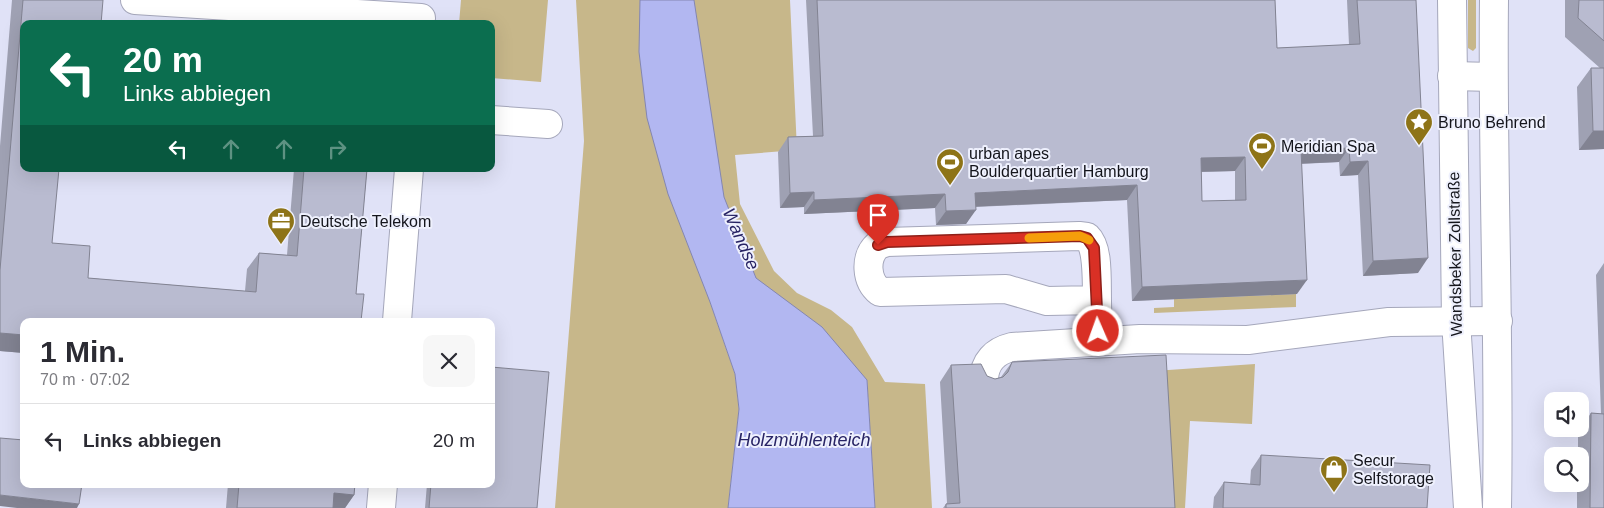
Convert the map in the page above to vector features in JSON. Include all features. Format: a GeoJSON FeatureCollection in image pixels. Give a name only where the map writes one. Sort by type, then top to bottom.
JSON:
{"type":"FeatureCollection","features":[{"type":"Feature","properties":{"kind":"main road"},"geometry":{"type":"LineString","coordinates":[[135,0],[421,14]]}},
{"type":"Feature","properties":{"kind":"main road","name":"Wandsbeker Zollstraße"},"geometry":{"type":"LineString","coordinates":[[1452,0],[1456,321],[1468,508]]}},
{"type":"Feature","properties":{"kind":"main road"},"geometry":{"type":"LineString","coordinates":[[1494,0],[1493,77],[1498,321],[1497,508]]}},
{"type":"Feature","properties":{"kind":"main road"},"geometry":{"type":"LineString","coordinates":[[1452,76],[1493,77]]}},
{"type":"Feature","properties":{"kind":"main road"},"geometry":{"type":"LineString","coordinates":[[495,120],[548,124]]}},
{"type":"Feature","properties":{"kind":"main road"},"geometry":{"type":"LineString","coordinates":[[396,318],[409,172]]}},
{"type":"Feature","properties":{"kind":"main road"},"geometry":{"type":"LineString","coordinates":[[1097,300],[1047,301],[1006,289],[880,292],[873,287],[869,279],[869,257],[878,245],[887,242],[1080,236],[1087,238],[1094,248],[1097,300],[1098,331],[1103,341]]}},
{"type":"Feature","properties":{"kind":"main road"},"geometry":{"type":"LineString","coordinates":[[984,380],[985,368],[989,360],[1005,348],[1103,341],[1248,340],[1389,322],[1498,321]]}},
{"type":"Feature","properties":{"kind":"main road"},"geometry":{"type":"LineString","coordinates":[[381,508],[383,488]]}},
{"type":"Feature","properties":{"kind":"shaded area"},"geometry":{"type":"Polygon","coordinates":[[[461,0],[548,0],[541,82],[495,78],[495,20],[459,20],[461,0]]]}},
{"type":"Feature","properties":{"kind":"shaded area"},"geometry":{"type":"Polygon","coordinates":[[[576,0],[790,0],[797,150],[735,155],[740,204],[774,271],[797,293],[831,310],[852,327],[885,382],[925,384],[932,508],[875,508],[867,380],[710,302],[735,374],[739,409],[728,508],[555,508],[584,141],[576,0]]]}},
{"type":"Feature","properties":{"kind":"shaded area"},"geometry":{"type":"Polygon","coordinates":[[[1468,0],[1476,0],[1476,48],[1473,51],[1468,48],[1468,0]]]}},
{"type":"Feature","properties":{"kind":"shaded area"},"geometry":{"type":"Polygon","coordinates":[[[1296,294],[1296,307],[1154,313],[1154,308],[1174,307],[1174,299],[1296,294]]]}},
{"type":"Feature","properties":{"kind":"shaded area"},"geometry":{"type":"Polygon","coordinates":[[[1255,364],[1252,424],[1190,421],[1185,508],[1162,508],[1154,371],[1255,364]]]}},
{"type":"Feature","properties":{"kind":"water","name":"Holzmühlenteich"},"geometry":{"type":"Polygon","coordinates":[[[640,0],[694,0],[724,197],[756,278],[822,327],[867,380],[875,508],[728,508],[739,409],[735,374],[710,302],[668,194],[647,118],[639,52],[640,0]]]}},
{"type":"Feature","properties":{"kind":"building"},"geometry":{"type":"Polygon","coordinates":[[[23,0],[103,0],[101,20],[21,20],[23,0]]]}},
{"type":"Feature","properties":{"kind":"building"},"geometry":{"type":"Polygon","coordinates":[[[817,0],[1275,0],[1277,48],[1360,44],[1357,0],[1416,0],[1428,258],[1373,261],[1368,161],[1350,162],[1349,148],[1301,150],[1307,280],[1142,287],[1137,185],[975,193],[976,210],[946,211],[945,194],[814,200],[814,192],[790,193],[788,137],[823,136],[817,0]],[[1245,157],[1201,158],[1202,201],[1246,200],[1245,157]]]}},
{"type":"Feature","properties":{"kind":"building"},"geometry":{"type":"Polygon","coordinates":[[[1579,0],[1604,0],[1604,41],[1578,18],[1579,0]]]}},
{"type":"Feature","properties":{"kind":"building"},"geometry":{"type":"Polygon","coordinates":[[[20,35],[20,172],[59,172],[52,243],[90,246],[88,278],[256,292],[259,253],[297,256],[304,172],[367,172],[356,294],[364,294],[361,318],[20,318],[20,335],[0,333],[0,270],[20,35]]]}},
{"type":"Feature","properties":{"kind":"building"},"geometry":{"type":"Polygon","coordinates":[[[1591,68],[1604,68],[1604,131],[1593,131],[1591,68]]]}},
{"type":"Feature","properties":{"kind":"building"},"geometry":{"type":"Polygon","coordinates":[[[1166,355],[1175,508],[946,508],[946,504],[960,503],[951,365],[981,364],[987,376],[995,379],[1003,377],[1008,372],[1012,362],[1166,355]]]}},
{"type":"Feature","properties":{"kind":"building"},"geometry":{"type":"Polygon","coordinates":[[[495,367],[549,372],[537,508],[429,508],[431,488],[495,488],[495,367]]]}},
{"type":"Feature","properties":{"kind":"building"},"geometry":{"type":"Polygon","coordinates":[[[1591,413],[1604,414],[1604,508],[1590,508],[1591,413]]]}},
{"type":"Feature","properties":{"kind":"building"},"geometry":{"type":"Polygon","coordinates":[[[0,438],[20,440],[20,488],[81,488],[79,504],[0,495],[0,438]]]}},
{"type":"Feature","properties":{"kind":"building","name":"Secur Selfstorage"},"geometry":{"type":"Polygon","coordinates":[[[1261,455],[1430,465],[1427,508],[1223,508],[1224,482],[1260,485],[1261,455]]]}},
{"type":"Feature","properties":{"kind":"building"},"geometry":{"type":"Polygon","coordinates":[[[239,488],[355,488],[354,495],[334,493],[333,508],[237,508],[239,488]]]}},
{"type":"Feature","properties":{"kind":"slow traffic"},"geometry":{"type":"LineString","coordinates":[[1029,238],[1080,236],[1089,240]]}},
{"type":"Feature","properties":{"kind":"place","name":"Bruno Behrend"},"geometry":{"type":"Point","coordinates":[1419,146]}},
{"type":"Feature","properties":{"kind":"place","name":"Meridian Spa"},"geometry":{"type":"Point","coordinates":[1262,170]}},
{"type":"Feature","properties":{"kind":"place","name":"urban apes Boulderquartier Hamburg"},"geometry":{"type":"Point","coordinates":[950,186]}},
{"type":"Feature","properties":{"kind":"place","name":"Deutsche Telekom"},"geometry":{"type":"Point","coordinates":[281,245]}},
{"type":"Feature","properties":{"kind":"place","name":"Secur Selfstorage"},"geometry":{"type":"Point","coordinates":[1334,493]}},
{"type":"Feature","properties":{"kind":"route"},"geometry":{"type":"LineString","coordinates":[[878,245],[887,242],[1080,236],[1087,238],[1092,242],[1094,248],[1098,331]]}},
{"type":"Feature","properties":{"kind":"water label","name":"Wandse"},"geometry":{"type":"Point","coordinates":[741,239]}}]}
